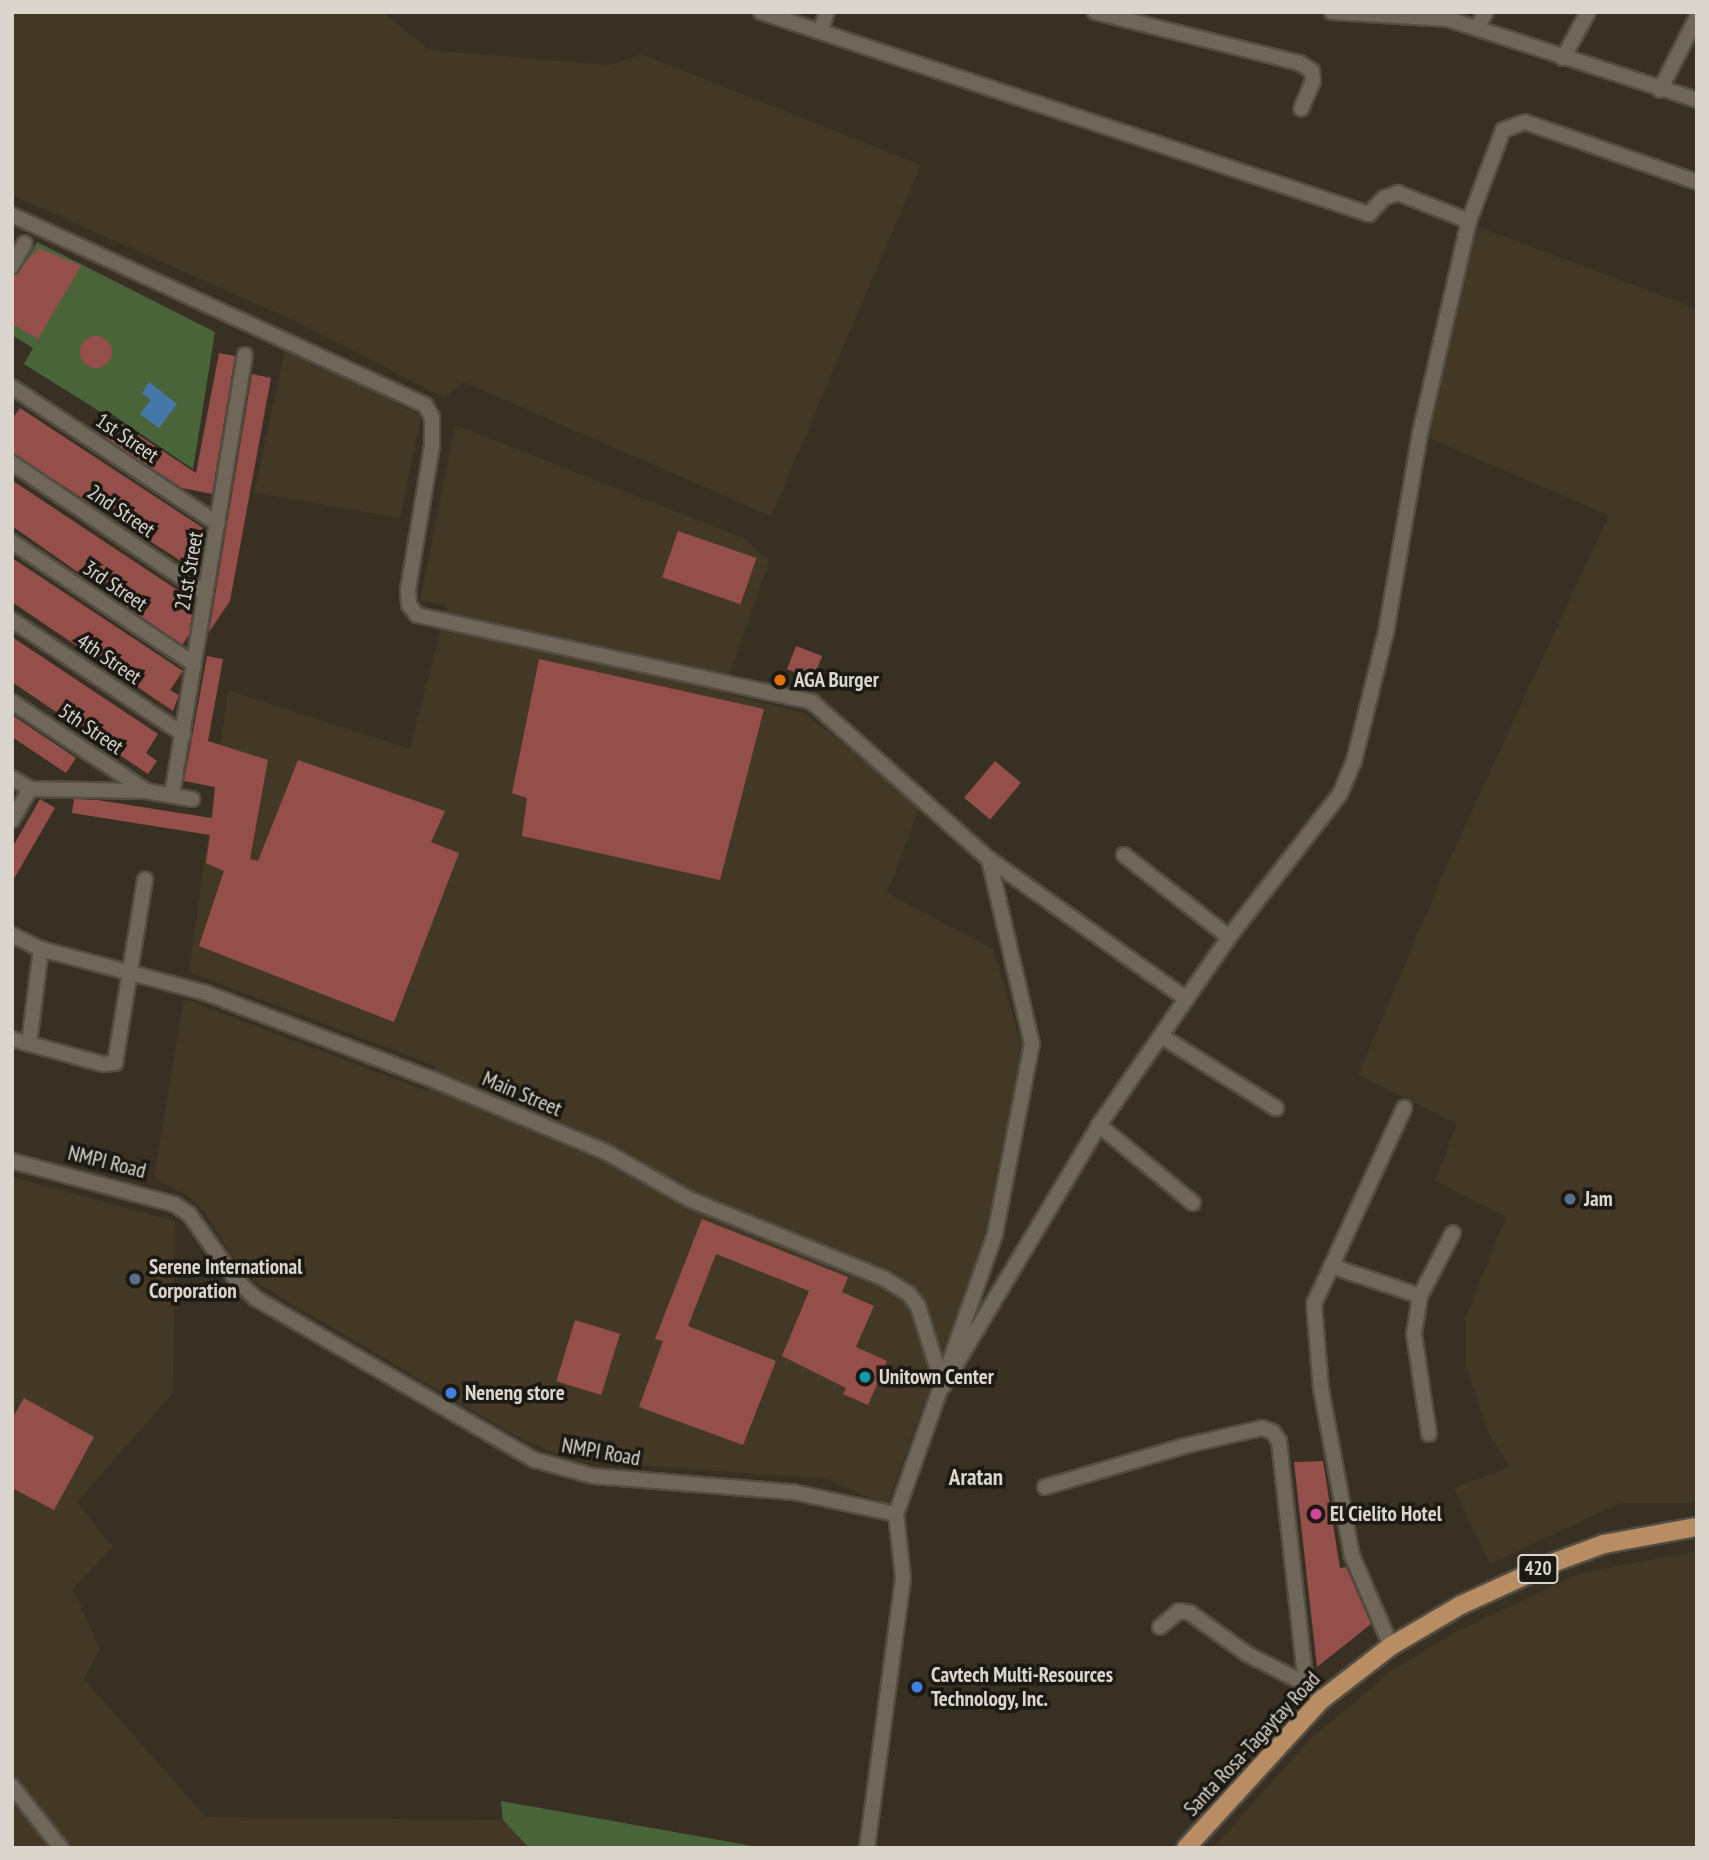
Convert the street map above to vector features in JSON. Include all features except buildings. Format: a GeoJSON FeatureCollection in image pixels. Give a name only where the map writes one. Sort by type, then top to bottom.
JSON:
{"type":"FeatureCollection","features":[{"type":"Feature","properties":{"kind":"main road","name":"Santa Rosa-Tagaytay Road"},"geometry":{"type":"LineString","coordinates":[[1186,1848],[1320,1701],[1391,1646],[1461,1605],[1555,1562],[1615,1542],[1697,1527]]}},
{"type":"Feature","properties":{"kind":"street"},"geometry":{"type":"LineString","coordinates":[[761,12],[1369,214],[1384,198],[1398,194],[1469,221]]}},
{"type":"Feature","properties":{"kind":"street"},"geometry":{"type":"LineString","coordinates":[[821,30],[827,12]]}},
{"type":"Feature","properties":{"kind":"street"},"geometry":{"type":"LineString","coordinates":[[1095,12],[1300,63],[1312,71],[1314,80],[1301,109]]}},
{"type":"Feature","properties":{"kind":"street"},"geometry":{"type":"LineString","coordinates":[[1332,12],[1450,16],[1563,58],[1697,100]]}},
{"type":"Feature","properties":{"kind":"street"},"geometry":{"type":"LineString","coordinates":[[1477,28],[1486,12]]}},
{"type":"Feature","properties":{"kind":"street"},"geometry":{"type":"LineString","coordinates":[[1563,58],[1588,12]]}},
{"type":"Feature","properties":{"kind":"street"},"geometry":{"type":"LineString","coordinates":[[1660,90],[1697,17]]}},
{"type":"Feature","properties":{"kind":"street"},"geometry":{"type":"LineString","coordinates":[[943,1386],[1099,1125],[1229,937],[1331,809],[1354,761],[1386,632],[1420,433],[1469,221],[1503,130],[1517,122],[1697,182]]}},
{"type":"Feature","properties":{"kind":"street"},"geometry":{"type":"LineString","coordinates":[[12,215],[425,405],[432,417],[432,446],[408,590],[409,605],[417,615],[812,702],[989,859],[1187,999]]}},
{"type":"Feature","properties":{"kind":"street"},"geometry":{"type":"LineString","coordinates":[[12,266],[25,243]]}},
{"type":"Feature","properties":{"kind":"street","name":"21st Street"},"geometry":{"type":"LineString","coordinates":[[172,795],[245,355]]}},
{"type":"Feature","properties":{"kind":"street","name":"1st Street"},"geometry":{"type":"LineString","coordinates":[[12,387],[218,524]]}},
{"type":"Feature","properties":{"kind":"street","name":"2nd Street"},"geometry":{"type":"LineString","coordinates":[[12,463],[206,594]]}},
{"type":"Feature","properties":{"kind":"street","name":"3rd Street"},"geometry":{"type":"LineString","coordinates":[[12,542],[194,664]]}},
{"type":"Feature","properties":{"kind":"street","name":"4th Street"},"geometry":{"type":"LineString","coordinates":[[12,620],[183,734]]}},
{"type":"Feature","properties":{"kind":"street","name":"5th Street"},"geometry":{"type":"LineString","coordinates":[[12,702],[146,791]]}},
{"type":"Feature","properties":{"kind":"street"},"geometry":{"type":"LineString","coordinates":[[12,778],[30,789],[146,791],[192,799]]}},
{"type":"Feature","properties":{"kind":"street"},"geometry":{"type":"LineString","coordinates":[[12,820],[30,789]]}},
{"type":"Feature","properties":{"kind":"street"},"geometry":{"type":"LineString","coordinates":[[1124,855],[1229,937]]}},
{"type":"Feature","properties":{"kind":"street"},"geometry":{"type":"LineString","coordinates":[[867,1848],[903,1577],[896,1514],[995,1234],[1032,1044],[989,859]]}},
{"type":"Feature","properties":{"kind":"street"},"geometry":{"type":"LineString","coordinates":[[12,1039],[103,1064],[115,1063],[128,970],[145,879]]}},
{"type":"Feature","properties":{"kind":"street","name":"Main Street"},"geometry":{"type":"LineString","coordinates":[[12,935],[41,949],[128,970],[206,993],[434,1080],[606,1152],[689,1199],[897,1285],[918,1306],[943,1386]]}},
{"type":"Feature","properties":{"kind":"street"},"geometry":{"type":"LineString","coordinates":[[29,1044],[41,949]]}},
{"type":"Feature","properties":{"kind":"street"},"geometry":{"type":"LineString","coordinates":[[1161,1036],[1276,1108]]}},
{"type":"Feature","properties":{"kind":"street"},"geometry":{"type":"LineString","coordinates":[[1391,1646],[1352,1556],[1321,1389],[1314,1304],[1404,1108]]}},
{"type":"Feature","properties":{"kind":"street"},"geometry":{"type":"LineString","coordinates":[[1099,1125],[1193,1203]]}},
{"type":"Feature","properties":{"kind":"street","name":"NMPI Road"},"geometry":{"type":"LineString","coordinates":[[12,1161],[174,1205],[189,1214],[236,1280],[255,1298],[435,1405],[545,1464],[593,1476],[793,1492],[896,1514]]}},
{"type":"Feature","properties":{"kind":"street"},"geometry":{"type":"LineString","coordinates":[[1429,1434],[1414,1334],[1420,1297],[1453,1233]]}},
{"type":"Feature","properties":{"kind":"street"},"geometry":{"type":"LineString","coordinates":[[1331,1266],[1420,1297]]}},
{"type":"Feature","properties":{"kind":"street"},"geometry":{"type":"LineString","coordinates":[[1045,1487],[1184,1446],[1262,1428],[1273,1432],[1279,1441],[1306,1684]]}},
{"type":"Feature","properties":{"kind":"street"},"geometry":{"type":"LineString","coordinates":[[1160,1627],[1179,1611],[1190,1613],[1247,1654],[1306,1684],[1320,1701]]}},
{"type":"Feature","properties":{"kind":"street"},"geometry":{"type":"LineString","coordinates":[[12,1786],[61,1848]]}},
{"type":"Feature","properties":{"kind":"shaded area"},"geometry":{"type":"Polygon","coordinates":[[[12,12],[383,12],[430,50],[612,65],[641,54],[921,165],[771,516],[464,382],[445,398],[295,321],[12,195],[12,12]]]}},
{"type":"Feature","properties":{"kind":"shaded area"},"geometry":{"type":"Polygon","coordinates":[[[1471,224],[1697,309],[1697,1503],[1620,1503],[1490,1564],[1454,1488],[1510,1467],[1488,1432],[1466,1365],[1466,1317],[1506,1217],[1435,1181],[1457,1124],[1358,1075],[1452,854],[1609,515],[1424,436],[1471,224]]]}},
{"type":"Feature","properties":{"kind":"shaded area"},"geometry":{"type":"Polygon","coordinates":[[[286,346],[421,416],[400,518],[254,493],[286,346]]]}},
{"type":"Feature","properties":{"kind":"shaded area"},"geometry":{"type":"Polygon","coordinates":[[[455,425],[746,539],[769,561],[723,693],[805,713],[920,806],[887,893],[993,949],[1022,1046],[984,1239],[887,1505],[827,1479],[586,1462],[554,1453],[511,1433],[262,1286],[239,1267],[204,1211],[187,1195],[154,1178],[184,999],[429,1092],[436,1066],[189,972],[228,690],[410,749],[447,605],[420,601],[455,425]]]}},
{"type":"Feature","properties":{"kind":"shaded area"},"geometry":{"type":"Polygon","coordinates":[[[12,1177],[175,1221],[173,1393],[77,1502],[113,1547],[73,1589],[100,1649],[84,1679],[206,1817],[503,1820],[529,1848],[12,1848],[12,1177]]]}},
{"type":"Feature","properties":{"kind":"shaded area"},"geometry":{"type":"Polygon","coordinates":[[[1697,1551],[1697,1848],[1213,1848],[1311,1738],[1394,1669],[1456,1632],[1580,1573],[1697,1551]]]}},
{"type":"Feature","properties":{"kind":"green space"},"geometry":{"type":"Polygon","coordinates":[[[37,242],[215,332],[193,469],[110,413],[107,416],[24,364],[33,348],[12,335],[12,285],[37,242]]]}},
{"type":"Feature","properties":{"kind":"green space"},"geometry":{"type":"Polygon","coordinates":[[[501,1801],[764,1848],[529,1848],[503,1820],[501,1801]]]}},
{"type":"Feature","properties":{"kind":"water"},"geometry":{"type":"Polygon","coordinates":[[[149,382],[177,404],[159,428],[140,414],[151,400],[142,393],[149,382]]]}},
{"type":"Feature","properties":{"kind":"place","name":"AGA Burger"},"geometry":{"type":"Point","coordinates":[780,680]}},
{"type":"Feature","properties":{"kind":"place","name":"Jam"},"geometry":{"type":"Point","coordinates":[1570,1199]}},
{"type":"Feature","properties":{"kind":"place","name":"Serene International Corporation"},"geometry":{"type":"Point","coordinates":[135,1279]}},
{"type":"Feature","properties":{"kind":"place","name":"Unitown Center"},"geometry":{"type":"Point","coordinates":[865,1377]}},
{"type":"Feature","properties":{"kind":"place","name":"Neneng store"},"geometry":{"type":"Point","coordinates":[451,1393]}},
{"type":"Feature","properties":{"kind":"place","name":"El Cielito Hotel"},"geometry":{"type":"Point","coordinates":[1316,1514]}},
{"type":"Feature","properties":{"kind":"place","name":"Cavtech Multi-Resources Technology, Inc."},"geometry":{"type":"Point","coordinates":[917,1687]}},
{"type":"Feature","properties":{"kind":"district","name":"Aratan"},"geometry":{"type":"Point","coordinates":[976,1477]}}]}
